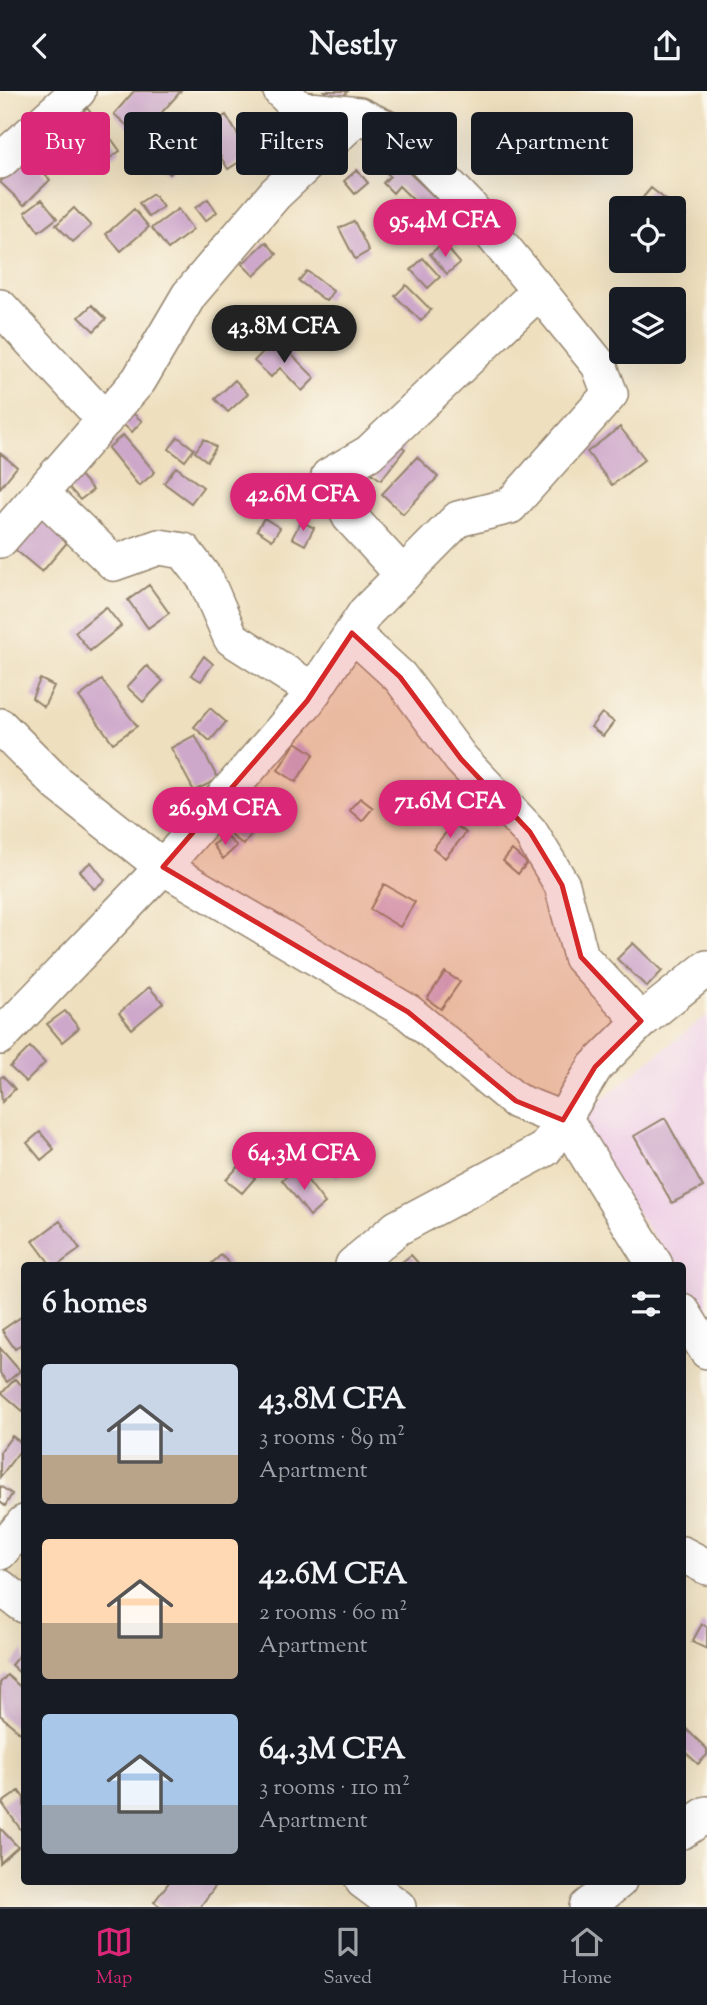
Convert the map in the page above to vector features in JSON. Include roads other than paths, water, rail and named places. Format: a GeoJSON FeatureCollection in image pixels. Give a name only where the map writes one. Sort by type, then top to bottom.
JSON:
{"type":"FeatureCollection","features":[{"type":"Feature","properties":{"kind":"street"},"geometry":{"type":"LineString","coordinates":[[0,161],[78,91]]}},
{"type":"Feature","properties":{"kind":"street"},"geometry":{"type":"LineString","coordinates":[[0,1037],[163,867],[313,691],[366,612],[458,519],[510,506],[610,394],[599,365],[539,291],[467,205],[399,134],[359,115],[300,109],[281,91]]}},
{"type":"Feature","properties":{"kind":"street"},"geometry":{"type":"LineString","coordinates":[[0,540],[139,380],[189,295],[275,194],[359,115]]}},
{"type":"Feature","properties":{"kind":"street"},"geometry":{"type":"LineString","coordinates":[[403,575],[350,517],[329,476],[369,453],[539,291]]}},
{"type":"Feature","properties":{"kind":"street"},"geometry":{"type":"LineString","coordinates":[[0,307],[105,420]]}},
{"type":"Feature","properties":{"kind":"street"},"geometry":{"type":"LineString","coordinates":[[41,493],[114,563],[159,547],[184,551],[206,580],[231,638],[313,691]]}},
{"type":"Feature","properties":{"kind":"street"},"geometry":{"type":"LineString","coordinates":[[352,633],[400,677],[460,759],[530,832],[562,885],[581,957],[641,1021]]}},
{"type":"Feature","properties":{"kind":"street"},"geometry":{"type":"LineString","coordinates":[[0,726],[58,784],[163,867],[408,1012],[516,1101],[563,1119],[653,1262]]}},
{"type":"Feature","properties":{"kind":"street"},"geometry":{"type":"LineString","coordinates":[[356,1262],[397,1228],[545,1149],[595,1067],[641,1021],[707,968]]}},
{"type":"Feature","properties":{"kind":"street"},"geometry":{"type":"LineString","coordinates":[[686,1317],[707,1351]]}},
{"type":"Feature","properties":{"kind":"street"},"geometry":{"type":"LineString","coordinates":[[0,1552],[21,1527]]}},
{"type":"Feature","properties":{"kind":"street"},"geometry":{"type":"LineString","coordinates":[[0,1587],[21,1603]]}},
{"type":"Feature","properties":{"kind":"street"},"geometry":{"type":"LineString","coordinates":[[686,1828],[707,1814]]}},
{"type":"Feature","properties":{"kind":"street"},"geometry":{"type":"LineString","coordinates":[[368,1885],[398,1907]]}},
{"type":"Feature","properties":{"kind":"street"},"geometry":{"type":"LineString","coordinates":[[587,1907],[614,1885]]}}]}
